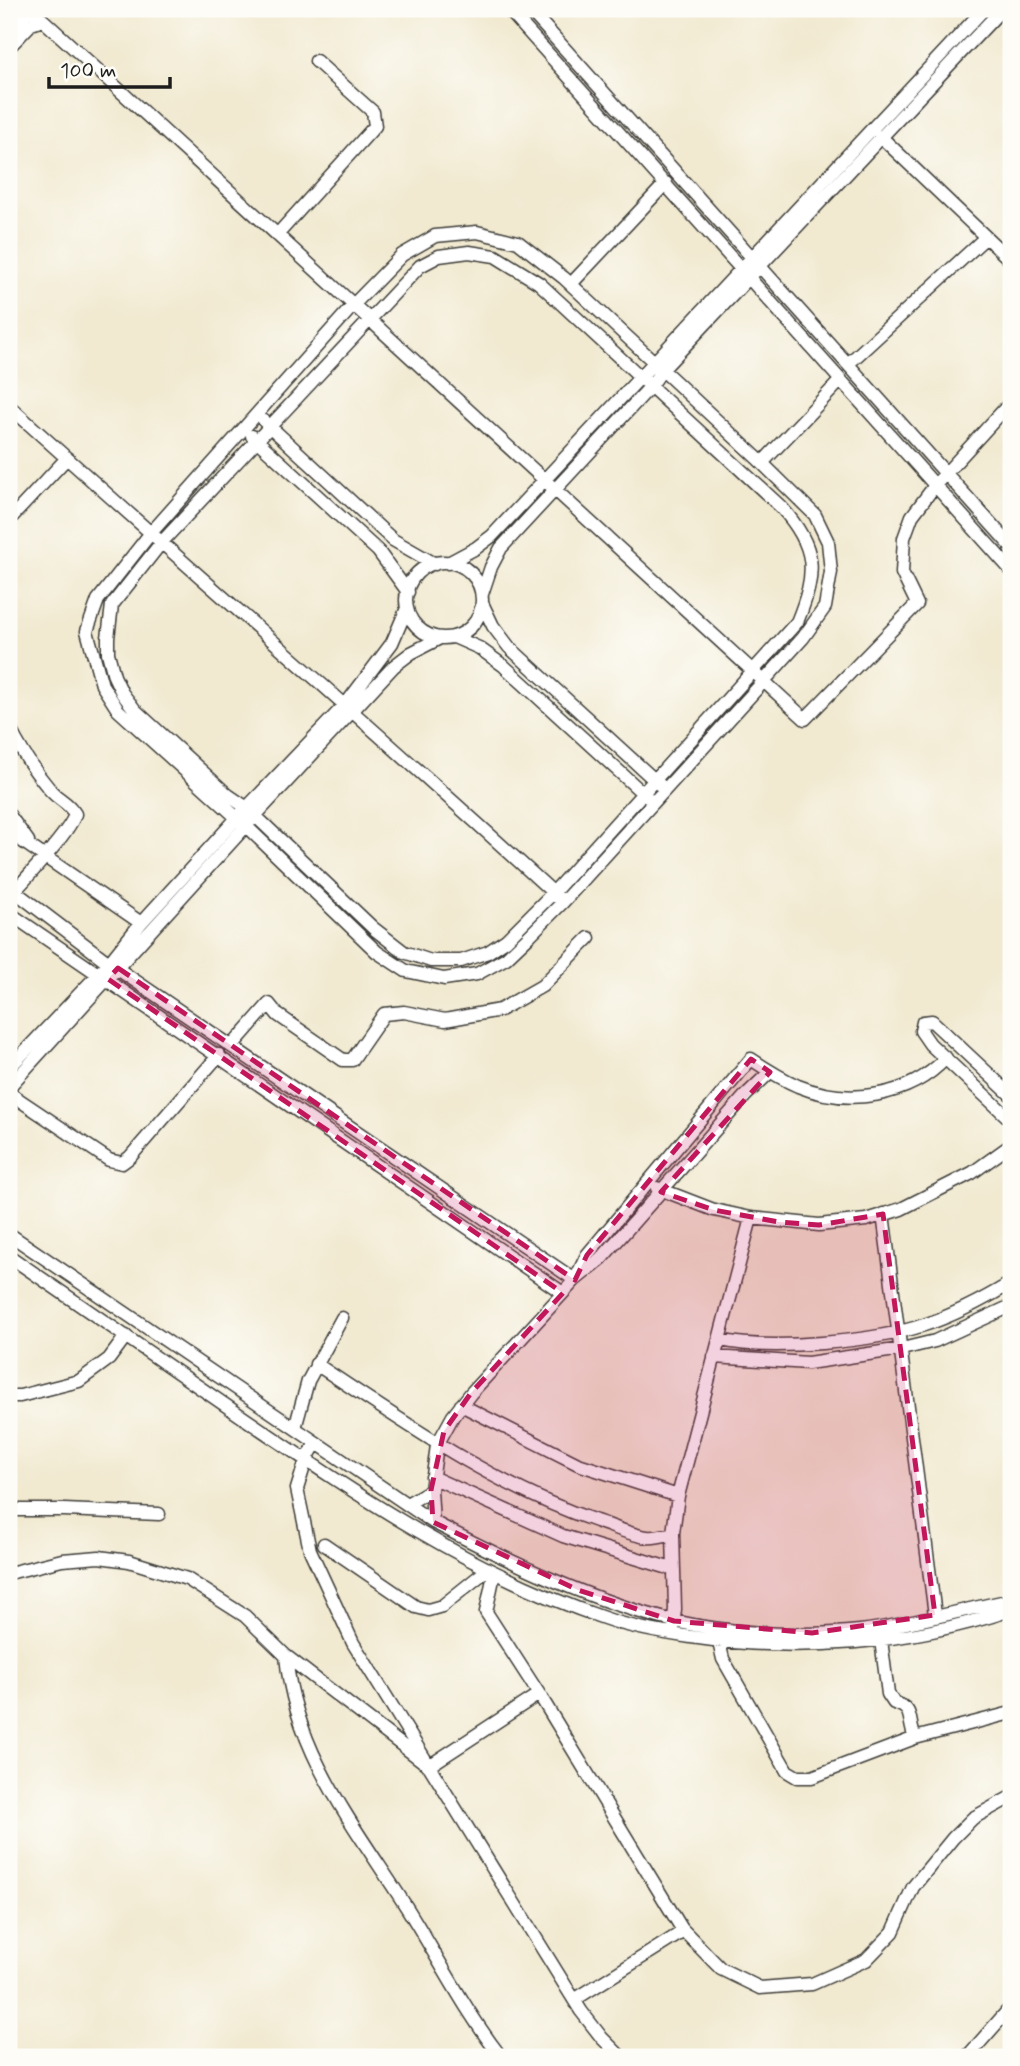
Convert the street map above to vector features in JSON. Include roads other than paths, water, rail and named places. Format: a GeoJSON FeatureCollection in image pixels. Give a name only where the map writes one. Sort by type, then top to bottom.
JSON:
{"type":"FeatureCollection","features":[{"type":"Feature","properties":{"kind":"street"},"geometry":{"type":"LineString","coordinates":[[9,32],[29,9],[43,20],[805,719],[917,604],[902,573],[904,538],[912,516],[936,484],[1011,402]]}},
{"type":"Feature","properties":{"kind":"street"},"geometry":{"type":"LineString","coordinates":[[508,9],[1011,570]]}},
{"type":"Feature","properties":{"kind":"street"},"geometry":{"type":"LineString","coordinates":[[529,9],[1011,546]]}},
{"type":"Feature","properties":{"kind":"street"},"geometry":{"type":"LineString","coordinates":[[755,262],[985,9]]}},
{"type":"Feature","properties":{"kind":"street"},"geometry":{"type":"LineString","coordinates":[[349,707],[392,643],[407,608],[408,592],[415,577],[427,567],[448,563],[492,536],[639,377],[657,366],[1002,9]]}},
{"type":"Feature","properties":{"kind":"street"},"geometry":{"type":"LineString","coordinates":[[9,47],[31,23],[43,20]]}},
{"type":"Feature","properties":{"kind":"street"},"geometry":{"type":"LineString","coordinates":[[277,235],[375,126],[373,112],[316,61]]}},
{"type":"Feature","properties":{"kind":"street"},"geometry":{"type":"LineString","coordinates":[[880,136],[1011,261]]}},
{"type":"Feature","properties":{"kind":"street"},"geometry":{"type":"LineString","coordinates":[[570,284],[666,183]]}},
{"type":"Feature","properties":{"kind":"street"},"geometry":{"type":"LineString","coordinates":[[570,284],[518,242],[477,232],[435,236],[402,255],[150,534],[98,600],[87,631],[102,685],[118,710],[241,822],[377,952],[406,971],[444,979],[477,974],[506,958],[558,897],[654,780],[797,622],[808,595],[811,566],[807,542],[797,524],[539,283],[495,256],[469,252],[439,257],[420,266],[161,543],[112,605],[107,638],[108,653],[114,676],[135,710],[228,795],[251,812],[373,928],[404,951],[431,961],[461,961],[488,952],[506,940],[558,897],[653,803],[803,638],[825,607],[831,572],[828,542],[815,515],[570,284]]}},
{"type":"Feature","properties":{"kind":"street"},"geometry":{"type":"LineString","coordinates":[[848,364],[986,237]]}},
{"type":"Feature","properties":{"kind":"street"},"geometry":{"type":"LineString","coordinates":[[114,965],[141,923],[251,812],[349,707],[402,660],[440,638],[454,637],[471,628],[480,612],[491,566],[501,548],[650,387],[657,366]]}},
{"type":"Feature","properties":{"kind":"street"},"geometry":{"type":"LineString","coordinates":[[762,463],[841,380]]}},
{"type":"Feature","properties":{"kind":"street"},"geometry":{"type":"LineString","coordinates":[[9,406],[150,534],[349,707],[558,897]]}},
{"type":"Feature","properties":{"kind":"street"},"geometry":{"type":"LineString","coordinates":[[256,414],[393,540],[435,564]]}},
{"type":"Feature","properties":{"kind":"street"},"geometry":{"type":"LineString","coordinates":[[244,429],[379,551],[408,592]]}},
{"type":"Feature","properties":{"kind":"street"},"geometry":{"type":"LineString","coordinates":[[9,520],[67,458]]}},
{"type":"Feature","properties":{"kind":"street"},"geometry":{"type":"LineString","coordinates":[[448,563],[466,570],[479,585],[494,626],[509,648],[665,790]]}},
{"type":"Feature","properties":{"kind":"street"},"geometry":{"type":"LineString","coordinates":[[407,608],[411,619],[419,628],[440,638]]}},
{"type":"Feature","properties":{"kind":"street"},"geometry":{"type":"LineString","coordinates":[[454,637],[496,659],[653,803]]}},
{"type":"Feature","properties":{"kind":"street"},"geometry":{"type":"LineString","coordinates":[[9,727],[23,756],[54,795],[69,804],[75,814],[73,823],[39,853],[11,892],[575,1280]]}},
{"type":"Feature","properties":{"kind":"street"},"geometry":{"type":"LineString","coordinates":[[9,815],[39,853]]}},
{"type":"Feature","properties":{"kind":"street"},"geometry":{"type":"LineString","coordinates":[[9,1087],[241,822]]}},
{"type":"Feature","properties":{"kind":"street"},"geometry":{"type":"LineString","coordinates":[[9,832],[141,923]]}},
{"type":"Feature","properties":{"kind":"street"},"geometry":{"type":"LineString","coordinates":[[9,913],[563,1293]]}},
{"type":"Feature","properties":{"kind":"street"},"geometry":{"type":"LineString","coordinates":[[232,1046],[269,1004],[278,1015],[343,1060],[352,1060],[384,1014],[404,1012],[445,1020],[500,1010],[542,986],[589,938]]}},
{"type":"Feature","properties":{"kind":"street"},"geometry":{"type":"LineString","coordinates":[[9,1068],[104,976]]}},
{"type":"Feature","properties":{"kind":"street"},"geometry":{"type":"LineString","coordinates":[[1011,1095],[932,1021],[923,1022],[923,1035],[1011,1120]]}},
{"type":"Feature","properties":{"kind":"street"},"geometry":{"type":"LineString","coordinates":[[9,1093],[108,1160],[122,1163],[219,1055]]}},
{"type":"Feature","properties":{"kind":"street"},"geometry":{"type":"LineString","coordinates":[[575,1280],[587,1255],[751,1059],[800,1087],[838,1097],[866,1097],[896,1090],[924,1077],[946,1058]]}},
{"type":"Feature","properties":{"kind":"street"},"geometry":{"type":"LineString","coordinates":[[433,1522],[432,1483],[437,1445],[461,1405],[575,1280],[601,1259],[770,1072]]}},
{"type":"Feature","properties":{"kind":"street"},"geometry":{"type":"LineString","coordinates":[[648,1182],[662,1191],[715,1210],[751,1218],[819,1225],[866,1220],[901,1209],[972,1173],[1011,1145]]}},
{"type":"Feature","properties":{"kind":"street"},"geometry":{"type":"LineString","coordinates":[[883,1214],[935,1615]]}},
{"type":"Feature","properties":{"kind":"street"},"geometry":{"type":"LineString","coordinates":[[672,1635],[673,1533],[678,1496],[751,1218]]}},
{"type":"Feature","properties":{"kind":"street"},"geometry":{"type":"LineString","coordinates":[[9,1234],[433,1522],[500,1557],[578,1590],[674,1621],[775,1634],[846,1632],[877,1628],[1011,1600]]}},
{"type":"Feature","properties":{"kind":"street"},"geometry":{"type":"LineString","coordinates":[[9,1256],[306,1460],[418,1531],[491,1572],[606,1619],[672,1635],[717,1642],[838,1644],[881,1640],[976,1622],[1011,1610]]}},
{"type":"Feature","properties":{"kind":"street"},"geometry":{"type":"LineString","coordinates":[[720,1340],[783,1345],[844,1340],[900,1331],[960,1312],[1011,1283]]}},
{"type":"Feature","properties":{"kind":"street"},"geometry":{"type":"LineString","coordinates":[[714,1357],[807,1363],[902,1349],[935,1341],[1011,1306]]}},
{"type":"Feature","properties":{"kind":"street"},"geometry":{"type":"LineString","coordinates":[[295,1428],[305,1390],[316,1364],[342,1318]]}},
{"type":"Feature","properties":{"kind":"street"},"geometry":{"type":"LineString","coordinates":[[9,1396],[20,1396],[79,1381],[109,1359],[126,1336]]}},
{"type":"Feature","properties":{"kind":"street"},"geometry":{"type":"LineString","coordinates":[[316,1364],[437,1445],[540,1499],[573,1513],[644,1536],[673,1533]]}},
{"type":"Feature","properties":{"kind":"street"},"geometry":{"type":"LineString","coordinates":[[461,1405],[578,1464],[678,1496]]}},
{"type":"Feature","properties":{"kind":"street"},"geometry":{"type":"LineString","coordinates":[[316,1443],[306,1460],[297,1489],[310,1550],[353,1643],[574,2000],[602,2038],[621,2057]]}},
{"type":"Feature","properties":{"kind":"street"},"geometry":{"type":"LineString","coordinates":[[407,1504],[432,1483]]}},
{"type":"Feature","properties":{"kind":"street"},"geometry":{"type":"LineString","coordinates":[[432,1483],[563,1536],[672,1569]]}},
{"type":"Feature","properties":{"kind":"street"},"geometry":{"type":"LineString","coordinates":[[9,1510],[159,1514]]}},
{"type":"Feature","properties":{"kind":"street"},"geometry":{"type":"LineString","coordinates":[[563,1536],[573,1513]]}},
{"type":"Feature","properties":{"kind":"street"},"geometry":{"type":"LineString","coordinates":[[324,1544],[416,1607],[428,1610],[442,1606],[491,1572]]}},
{"type":"Feature","properties":{"kind":"street"},"geometry":{"type":"LineString","coordinates":[[9,1573],[62,1560],[99,1558],[160,1569],[187,1579],[245,1616],[286,1656],[429,1766]]}},
{"type":"Feature","properties":{"kind":"street"},"geometry":{"type":"LineString","coordinates":[[491,1572],[486,1612],[684,1931],[721,1969],[760,1988],[812,1984],[866,1960],[893,1932],[913,1888],[953,1838],[973,1818],[1011,1797]]}},
{"type":"Feature","properties":{"kind":"street"},"geometry":{"type":"LineString","coordinates":[[716,1627],[717,1642],[723,1659],[787,1771],[797,1777],[812,1777],[915,1738],[1011,1713]]}},
{"type":"Feature","properties":{"kind":"street"},"geometry":{"type":"LineString","coordinates":[[881,1640],[888,1693],[894,1703],[909,1710],[915,1738]]}},
{"type":"Feature","properties":{"kind":"street"},"geometry":{"type":"LineString","coordinates":[[286,1656],[288,1678],[304,1735],[333,1793],[500,2057]]}},
{"type":"Feature","properties":{"kind":"street"},"geometry":{"type":"LineString","coordinates":[[429,1766],[539,1694]]}},
{"type":"Feature","properties":{"kind":"street"},"geometry":{"type":"LineString","coordinates":[[574,2000],[684,1931]]}},
{"type":"Feature","properties":{"kind":"street"},"geometry":{"type":"LineString","coordinates":[[967,2057],[1011,2007]]}}]}
